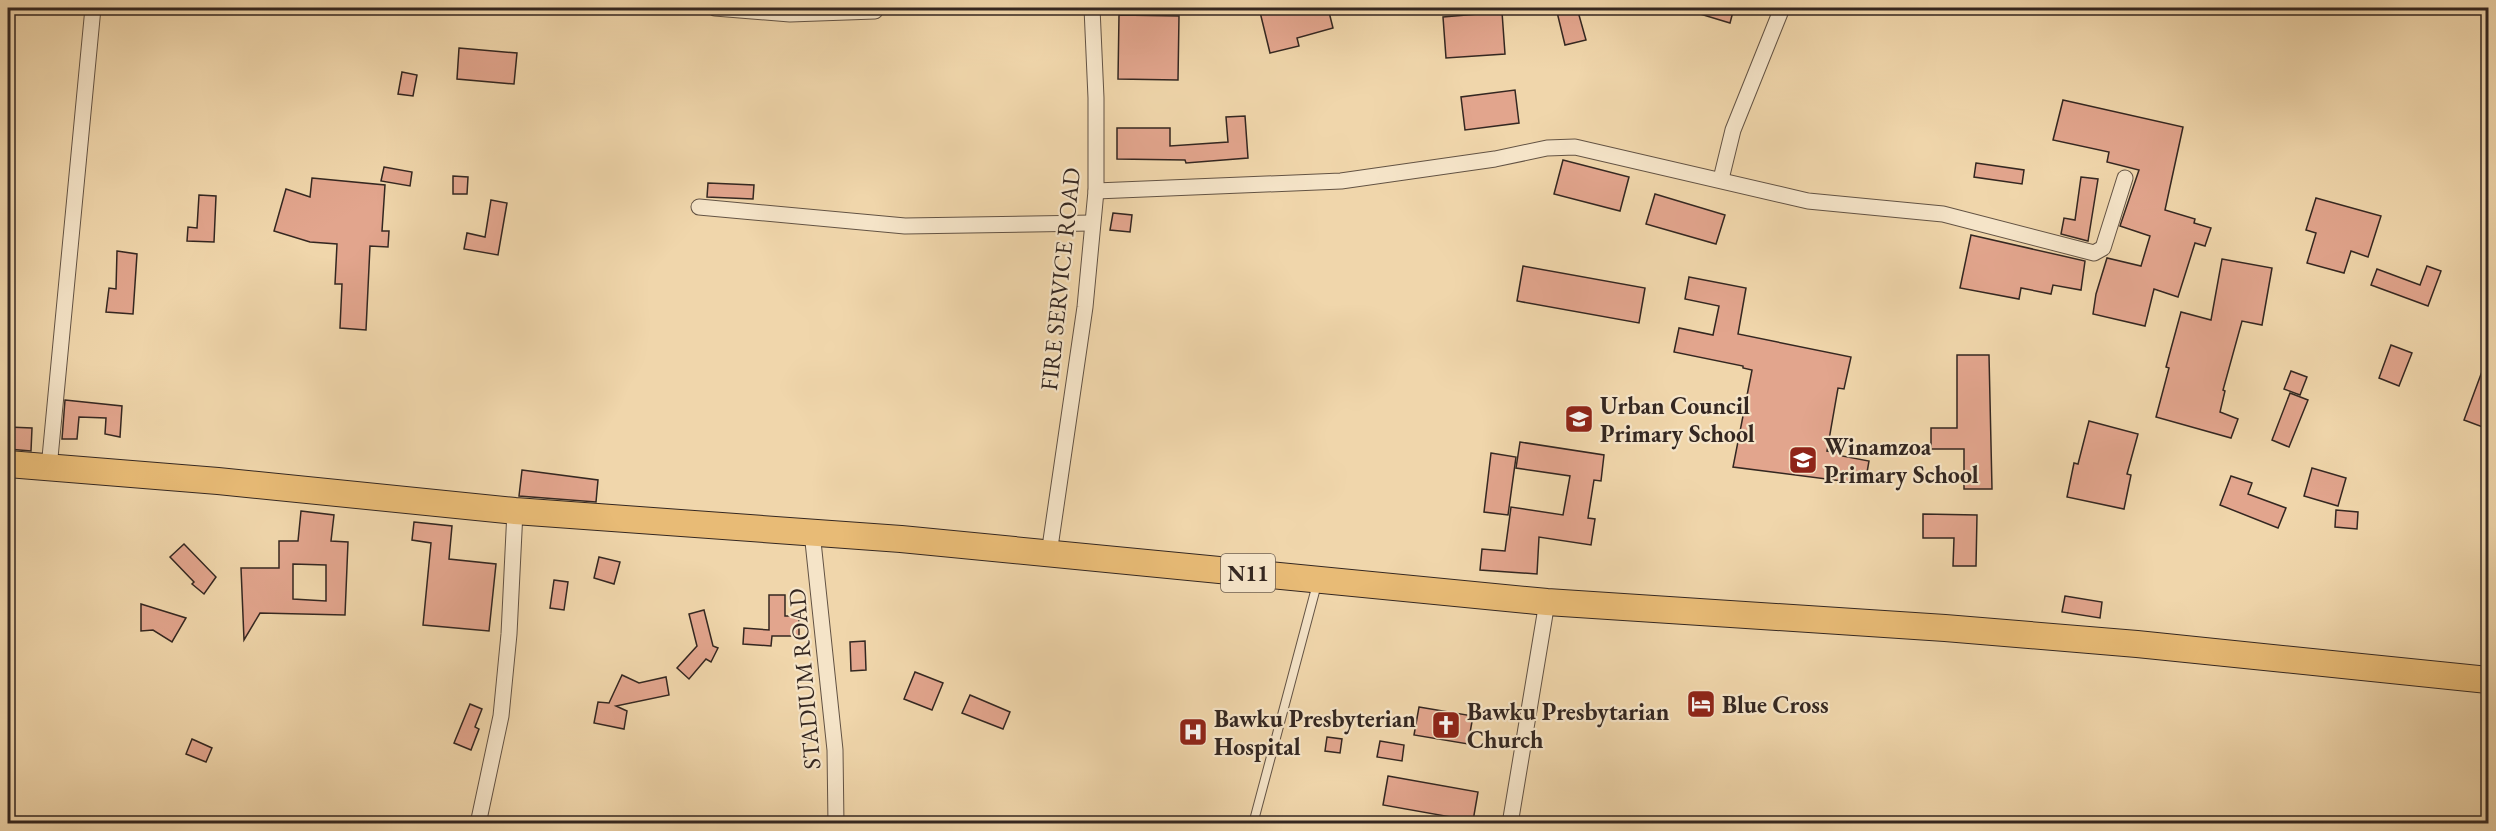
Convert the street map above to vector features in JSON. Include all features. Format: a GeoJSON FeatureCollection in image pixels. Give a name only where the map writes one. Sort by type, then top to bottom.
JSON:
{"type":"FeatureCollection","features":[{"type":"Feature","properties":{"kind":"highway","name":"N11"},"geometry":{"type":"LineString","coordinates":[[8,464],[218,481],[515,511],[812,532],[1547,602],[1945,628],[2488,680]]}},
{"type":"Feature","properties":{"kind":"street"},"geometry":{"type":"LineString","coordinates":[[49,468],[93,8]]}},
{"type":"Feature","properties":{"kind":"street"},"geometry":{"type":"LineString","coordinates":[[715,8],[790,14],[875,11]]}},
{"type":"Feature","properties":{"kind":"street","name":"FIRE SERVICE ROAD"},"geometry":{"type":"LineString","coordinates":[[1049,554],[1085,307],[1096,191],[1096,98],[1092,8]]}},
{"type":"Feature","properties":{"kind":"street"},"geometry":{"type":"LineString","coordinates":[[1721,179],[1732,130],[1782,8]]}},
{"type":"Feature","properties":{"kind":"street"},"geometry":{"type":"LineString","coordinates":[[1096,191],[1341,182],[1575,147],[1814,202],[1943,214],[2094,253],[2103,248],[2125,178]]}},
{"type":"Feature","properties":{"kind":"street"},"geometry":{"type":"LineString","coordinates":[[699,207],[905,226],[1092,224]]}},
{"type":"Feature","properties":{"kind":"street"},"geometry":{"type":"LineString","coordinates":[[478,824],[501,716],[515,511]]}},
{"type":"Feature","properties":{"kind":"street","name":"STADIUM ROAD"},"geometry":{"type":"LineString","coordinates":[[812,532],[835,750],[836,824]]}},
{"type":"Feature","properties":{"kind":"street"},"geometry":{"type":"LineString","coordinates":[[1510,824],[1547,602]]}},
{"type":"Feature","properties":{"kind":"lane"},"geometry":{"type":"LineString","coordinates":[[1253,824],[1318,580]]}},
{"type":"Feature","properties":{"kind":"building"},"geometry":{"type":"Polygon","coordinates":[[[1259,8],[1328,8],[1333,28],[1297,38],[1299,46],[1270,53],[1259,8]]]}},
{"type":"Feature","properties":{"kind":"building"},"geometry":{"type":"Polygon","coordinates":[[[1556,8],[1577,8],[1586,40],[1565,45],[1556,8]]]}},
{"type":"Feature","properties":{"kind":"building"},"geometry":{"type":"Polygon","coordinates":[[[1690,8],[1734,8],[1730,23],[1690,11],[1690,8]]]}},
{"type":"Feature","properties":{"kind":"building"},"geometry":{"type":"Polygon","coordinates":[[[1502,12],[1505,54],[1446,58],[1443,17],[1502,12]]]}},
{"type":"Feature","properties":{"kind":"building"},"geometry":{"type":"Polygon","coordinates":[[[1119,15],[1179,16],[1178,80],[1118,79],[1119,15]]]}},
{"type":"Feature","properties":{"kind":"building"},"geometry":{"type":"Polygon","coordinates":[[[459,48],[517,53],[514,84],[457,79],[459,48]]]}},
{"type":"Feature","properties":{"kind":"building"},"geometry":{"type":"Polygon","coordinates":[[[402,72],[417,75],[413,96],[398,94],[402,72]]]}},
{"type":"Feature","properties":{"kind":"building"},"geometry":{"type":"Polygon","coordinates":[[[1515,90],[1519,123],[1465,130],[1461,97],[1515,90]]]}},
{"type":"Feature","properties":{"kind":"building"},"geometry":{"type":"Polygon","coordinates":[[[2063,100],[2183,127],[2165,210],[2195,219],[2194,223],[2211,228],[2205,246],[2195,243],[2178,297],[2154,289],[2145,326],[2093,314],[2096,294],[2107,258],[2141,266],[2150,236],[2120,226],[2139,170],[2107,162],[2109,152],[2053,140],[2063,100]]]}},
{"type":"Feature","properties":{"kind":"building"},"geometry":{"type":"Polygon","coordinates":[[[1245,116],[1248,158],[1186,163],[1185,160],[1117,159],[1117,128],[1170,128],[1170,146],[1228,142],[1226,117],[1245,116]]]}},
{"type":"Feature","properties":{"kind":"building"},"geometry":{"type":"Polygon","coordinates":[[[1563,160],[1629,177],[1620,211],[1554,194],[1563,160]]]}},
{"type":"Feature","properties":{"kind":"building"},"geometry":{"type":"Polygon","coordinates":[[[1976,163],[2024,170],[2022,184],[1974,177],[1976,163]]]}},
{"type":"Feature","properties":{"kind":"building"},"geometry":{"type":"Polygon","coordinates":[[[384,167],[412,172],[410,186],[381,181],[384,167]]]}},
{"type":"Feature","properties":{"kind":"building"},"geometry":{"type":"Polygon","coordinates":[[[453,176],[468,177],[467,194],[453,194],[453,176]]]}},
{"type":"Feature","properties":{"kind":"building"},"geometry":{"type":"Polygon","coordinates":[[[2081,177],[2098,179],[2088,241],[2061,234],[2064,218],[2075,220],[2081,177]]]}},
{"type":"Feature","properties":{"kind":"building"},"geometry":{"type":"Polygon","coordinates":[[[312,178],[385,185],[382,231],[389,231],[388,247],[370,246],[366,330],[340,328],[342,284],[335,284],[337,244],[310,242],[274,231],[286,189],[310,197],[312,178]]]}},
{"type":"Feature","properties":{"kind":"building"},"geometry":{"type":"Polygon","coordinates":[[[708,183],[754,185],[753,199],[707,197],[708,183]]]}},
{"type":"Feature","properties":{"kind":"building"},"geometry":{"type":"Polygon","coordinates":[[[1655,194],[1725,215],[1716,244],[1646,224],[1655,194]]]}},
{"type":"Feature","properties":{"kind":"building"},"geometry":{"type":"Polygon","coordinates":[[[199,195],[216,196],[214,242],[187,241],[188,227],[197,228],[199,195]]]}},
{"type":"Feature","properties":{"kind":"building"},"geometry":{"type":"Polygon","coordinates":[[[2316,198],[2381,216],[2368,257],[2351,251],[2344,273],[2307,263],[2316,233],[2306,230],[2316,198]]]}},
{"type":"Feature","properties":{"kind":"building"},"geometry":{"type":"Polygon","coordinates":[[[491,200],[507,203],[498,255],[464,249],[467,233],[485,237],[491,200]]]}},
{"type":"Feature","properties":{"kind":"building"},"geometry":{"type":"Polygon","coordinates":[[[1113,213],[1132,215],[1130,232],[1110,230],[1113,213]]]}},
{"type":"Feature","properties":{"kind":"building"},"geometry":{"type":"Polygon","coordinates":[[[1971,235],[2085,261],[2081,290],[2053,285],[2051,294],[2021,288],[2019,299],[1960,288],[1971,235]]]}},
{"type":"Feature","properties":{"kind":"building"},"geometry":{"type":"Polygon","coordinates":[[[117,251],[137,254],[133,314],[106,312],[109,288],[116,289],[117,251]]]}},
{"type":"Feature","properties":{"kind":"building"},"geometry":{"type":"Polygon","coordinates":[[[2222,259],[2272,268],[2262,325],[2242,321],[2223,390],[2225,391],[2220,412],[2238,419],[2231,438],[2156,417],[2169,368],[2166,367],[2181,312],[2211,320],[2222,259]]]}},
{"type":"Feature","properties":{"kind":"building"},"geometry":{"type":"Polygon","coordinates":[[[1523,266],[1645,288],[1639,323],[1517,301],[1523,266]]]}},
{"type":"Feature","properties":{"kind":"building"},"geometry":{"type":"Polygon","coordinates":[[[2427,266],[2441,271],[2428,306],[2371,285],[2377,269],[2420,285],[2427,266]]]}},
{"type":"Feature","properties":{"kind":"building"},"geometry":{"type":"Polygon","coordinates":[[[1689,277],[1746,288],[1738,334],[1851,357],[1844,389],[1838,388],[1827,451],[1869,461],[1865,484],[1733,467],[1752,370],[1743,368],[1743,366],[1674,352],[1679,328],[1713,335],[1719,306],[1685,299],[1689,277]]]}},
{"type":"Feature","properties":{"kind":"building"},"geometry":{"type":"Polygon","coordinates":[[[2391,345],[2412,353],[2399,386],[2379,378],[2391,345]]]}},
{"type":"Feature","properties":{"kind":"building"},"geometry":{"type":"Polygon","coordinates":[[[1957,355],[1989,355],[1992,489],[1964,489],[1964,449],[1931,449],[1931,428],[1957,428],[1957,355]]]}},
{"type":"Feature","properties":{"kind":"building"},"geometry":{"type":"Polygon","coordinates":[[[2488,358],[2488,429],[2464,420],[2488,358]]]}},
{"type":"Feature","properties":{"kind":"building"},"geometry":{"type":"Polygon","coordinates":[[[2291,371],[2307,377],[2300,395],[2284,389],[2291,371]]]}},
{"type":"Feature","properties":{"kind":"building"},"geometry":{"type":"Polygon","coordinates":[[[2290,393],[2308,400],[2289,447],[2272,440],[2290,393]]]}},
{"type":"Feature","properties":{"kind":"building"},"geometry":{"type":"Polygon","coordinates":[[[65,400],[122,406],[120,437],[105,434],[106,418],[79,417],[77,439],[62,439],[65,400]]]}},
{"type":"Feature","properties":{"kind":"building"},"geometry":{"type":"Polygon","coordinates":[[[2089,421],[2138,434],[2127,474],[2131,475],[2124,509],[2067,497],[2074,463],[2078,464],[2089,421]]]}},
{"type":"Feature","properties":{"kind":"building"},"geometry":{"type":"Polygon","coordinates":[[[8,427],[32,428],[31,451],[8,449],[8,427]]]}},
{"type":"Feature","properties":{"kind":"building"},"geometry":{"type":"Polygon","coordinates":[[[1520,442],[1604,455],[1601,481],[1594,480],[1588,518],[1595,519],[1591,545],[1539,537],[1537,574],[1480,570],[1482,549],[1505,551],[1511,507],[1563,515],[1570,476],[1516,468],[1520,442]]]}},
{"type":"Feature","properties":{"kind":"building"},"geometry":{"type":"Polygon","coordinates":[[[1491,453],[1516,457],[1508,515],[1484,512],[1491,453]]]}},
{"type":"Feature","properties":{"kind":"building"},"geometry":{"type":"Polygon","coordinates":[[[2312,468],[2346,478],[2338,506],[2304,496],[2312,468]]]}},
{"type":"Feature","properties":{"kind":"building"},"geometry":{"type":"Polygon","coordinates":[[[522,470],[598,480],[596,502],[519,496],[522,470]]]}},
{"type":"Feature","properties":{"kind":"building"},"geometry":{"type":"Polygon","coordinates":[[[2231,476],[2252,483],[2248,494],[2286,508],[2278,528],[2220,505],[2231,476]]]}},
{"type":"Feature","properties":{"kind":"building"},"geometry":{"type":"Polygon","coordinates":[[[2336,510],[2358,512],[2357,529],[2335,527],[2336,510]]]}},
{"type":"Feature","properties":{"kind":"building"},"geometry":{"type":"Polygon","coordinates":[[[301,511],[334,515],[331,541],[348,542],[345,615],[260,613],[244,640],[241,568],[279,568],[279,541],[298,541],[301,511]],[[293,564],[293,599],[326,601],[326,565],[293,564]]]}},
{"type":"Feature","properties":{"kind":"building"},"geometry":{"type":"Polygon","coordinates":[[[1923,514],[1977,515],[1976,566],[1953,566],[1954,538],[1923,538],[1923,514]]]}},
{"type":"Feature","properties":{"kind":"building"},"geometry":{"type":"Polygon","coordinates":[[[414,522],[452,526],[449,559],[496,564],[489,631],[423,625],[431,543],[412,540],[414,522]]]}},
{"type":"Feature","properties":{"kind":"building"},"geometry":{"type":"Polygon","coordinates":[[[184,544],[216,577],[204,594],[192,584],[194,582],[170,557],[184,544]]]}},
{"type":"Feature","properties":{"kind":"building"},"geometry":{"type":"Polygon","coordinates":[[[599,557],[620,562],[614,584],[594,578],[599,557]]]}},
{"type":"Feature","properties":{"kind":"building"},"geometry":{"type":"Polygon","coordinates":[[[554,580],[568,582],[564,610],[550,608],[554,580]]]}},
{"type":"Feature","properties":{"kind":"building"},"geometry":{"type":"Polygon","coordinates":[[[769,595],[785,595],[785,616],[799,616],[799,636],[772,636],[771,646],[743,644],[744,628],[769,630],[769,595]]]}},
{"type":"Feature","properties":{"kind":"building"},"geometry":{"type":"Polygon","coordinates":[[[2065,596],[2102,602],[2100,618],[2062,612],[2065,596]]]}},
{"type":"Feature","properties":{"kind":"building"},"geometry":{"type":"Polygon","coordinates":[[[141,604],[186,618],[172,642],[153,630],[141,631],[141,604]]]}},
{"type":"Feature","properties":{"kind":"building"},"geometry":{"type":"Polygon","coordinates":[[[704,610],[713,646],[718,648],[711,662],[706,659],[689,679],[677,668],[697,646],[689,614],[704,610]]]}},
{"type":"Feature","properties":{"kind":"building"},"geometry":{"type":"Polygon","coordinates":[[[865,641],[866,670],[851,671],[850,642],[865,641]]]}},
{"type":"Feature","properties":{"kind":"building"},"geometry":{"type":"Polygon","coordinates":[[[915,672],[943,683],[932,710],[904,699],[915,672]]]}},
{"type":"Feature","properties":{"kind":"building"},"geometry":{"type":"Polygon","coordinates":[[[622,675],[639,683],[666,677],[669,695],[616,706],[627,711],[624,729],[594,723],[598,702],[609,703],[622,675]]]}},
{"type":"Feature","properties":{"kind":"building"},"geometry":{"type":"Polygon","coordinates":[[[970,695],[1010,712],[1003,729],[962,713],[970,695]]]}},
{"type":"Feature","properties":{"kind":"building"},"geometry":{"type":"Polygon","coordinates":[[[470,704],[482,709],[475,727],[479,729],[471,750],[454,743],[470,704]]]}},
{"type":"Feature","properties":{"kind":"building"},"geometry":{"type":"Polygon","coordinates":[[[1419,707],[1473,716],[1468,744],[1414,735],[1419,707]]]}},
{"type":"Feature","properties":{"kind":"building"},"geometry":{"type":"Polygon","coordinates":[[[1327,737],[1342,739],[1340,753],[1325,751],[1327,737]]]}},
{"type":"Feature","properties":{"kind":"building"},"geometry":{"type":"Polygon","coordinates":[[[192,739],[212,748],[206,762],[186,754],[192,739]]]}},
{"type":"Feature","properties":{"kind":"building"},"geometry":{"type":"Polygon","coordinates":[[[1380,741],[1404,745],[1402,761],[1377,757],[1380,741]]]}},
{"type":"Feature","properties":{"kind":"building"},"geometry":{"type":"Polygon","coordinates":[[[1388,776],[1478,792],[1473,821],[1383,805],[1388,776]]]}},
{"type":"Feature","properties":{"kind":"place","name":"Urban Council Primary School"},"geometry":{"type":"Point","coordinates":[1579,419]}},
{"type":"Feature","properties":{"kind":"place","name":"Winamzoa Primary School"},"geometry":{"type":"Point","coordinates":[1803,460]}},
{"type":"Feature","properties":{"kind":"place","name":"Blue Cross"},"geometry":{"type":"Point","coordinates":[1701,704]}},
{"type":"Feature","properties":{"kind":"place","name":"Bawku Presbytarian Church"},"geometry":{"type":"Point","coordinates":[1446,725]}},
{"type":"Feature","properties":{"kind":"place","name":"Bawku Presbyterian Hospital"},"geometry":{"type":"Point","coordinates":[1193,732]}}]}
